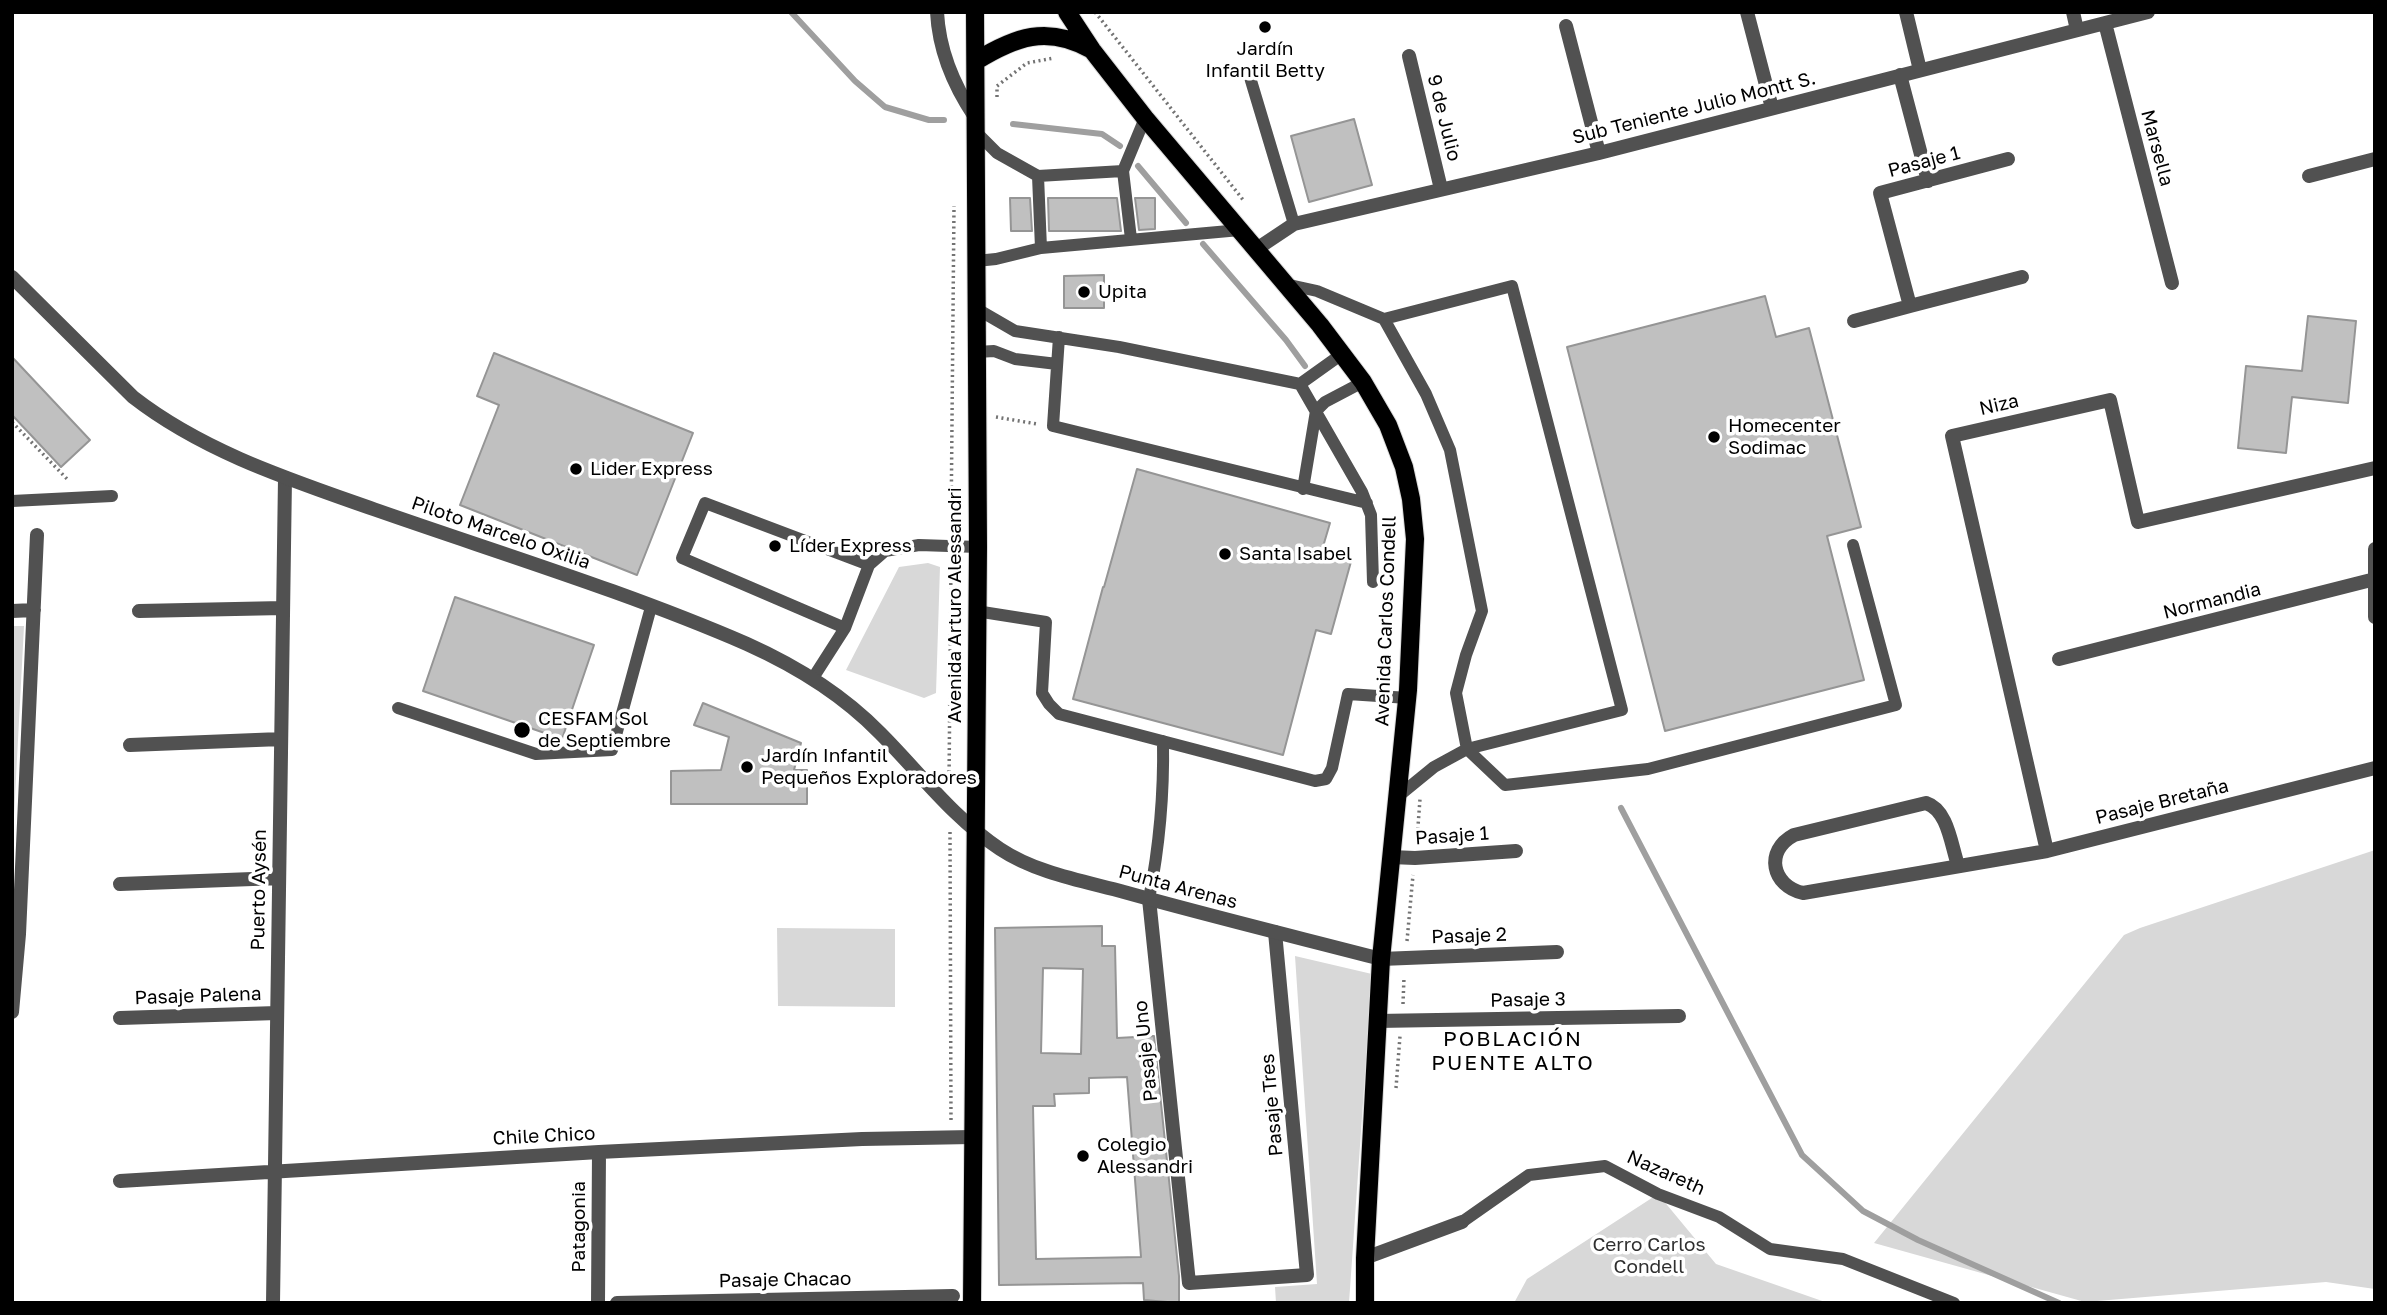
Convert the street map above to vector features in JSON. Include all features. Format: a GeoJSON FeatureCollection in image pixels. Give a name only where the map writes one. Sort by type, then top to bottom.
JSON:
{"type":"FeatureCollection","features":[{"type":"Feature","properties":{"kind":"main road","name":"Avenida Arturo Alessandri"},"geometry":{"type":"LineString","coordinates":[[972,1303],[978,547],[975,12]]}},
{"type":"Feature","properties":{"kind":"main road","name":"Avenida Carlos Condell"},"geometry":{"type":"LineString","coordinates":[[1067,12],[1092,50],[1145,118],[1320,325],[1363,382],[1388,425],[1404,467],[1415,539],[1408,698],[1381,959],[1365,1303]]}},
{"type":"Feature","properties":{"kind":"main road"},"geometry":{"type":"LineString","coordinates":[[976,61],[1001,46],[1032,36],[1065,37],[1092,50]]}},
{"type":"Feature","properties":{"kind":"street"},"geometry":{"type":"LineString","coordinates":[[937,12],[947,63],[957,90],[975,124]]}},
{"type":"Feature","properties":{"kind":"street"},"geometry":{"type":"LineString","coordinates":[[1747,12],[1772,108]]}},
{"type":"Feature","properties":{"kind":"street"},"geometry":{"type":"LineString","coordinates":[[1906,12],[1920,70]]}},
{"type":"Feature","properties":{"kind":"street"},"geometry":{"type":"LineString","coordinates":[[2073,12],[2077,30]]}},
{"type":"Feature","properties":{"kind":"street","name":"Sub Teniente Julio Montt S."},"geometry":{"type":"LineString","coordinates":[[1255,250],[1294,224],[1599,153],[2148,12]]}},
{"type":"Feature","properties":{"kind":"street","name":"Marsella"},"geometry":{"type":"LineString","coordinates":[[2105,23],[2172,283]]}},
{"type":"Feature","properties":{"kind":"street"},"geometry":{"type":"LineString","coordinates":[[1566,26],[1599,153]]}},
{"type":"Feature","properties":{"kind":"street","name":"9 de Julio"},"geometry":{"type":"LineString","coordinates":[[1409,56],[1441,189]]}},
{"type":"Feature","properties":{"kind":"street"},"geometry":{"type":"LineString","coordinates":[[1900,75],[1928,181]]}},
{"type":"Feature","properties":{"kind":"street","name":"Pasaje 1"},"geometry":{"type":"LineString","coordinates":[[1910,306],[1880,193],[2008,159]]}},
{"type":"Feature","properties":{"kind":"street"},"geometry":{"type":"LineString","coordinates":[[2309,176],[2375,159]]}},
{"type":"Feature","properties":{"kind":"street"},"geometry":{"type":"LineString","coordinates":[[1854,321],[2022,276]]}},
{"type":"Feature","properties":{"kind":"street","name":"Piloto Marcelo Oxilia"},"geometry":{"type":"LineString","coordinates":[[12,277],[113,379],[154,414],[194,437],[285,478],[651,607],[746,644],[813,678],[853,708],[879,732],[974,831]]}},
{"type":"Feature","properties":{"kind":"street","name":"Niza"},"geometry":{"type":"LineString","coordinates":[[2046,851],[1952,436],[2110,400],[2138,522],[2375,468]]}},
{"type":"Feature","properties":{"kind":"street","name":"Puerto Aysén"},"geometry":{"type":"LineString","coordinates":[[273,1303],[285,478]]}},
{"type":"Feature","properties":{"kind":"street"},"geometry":{"type":"LineString","coordinates":[[12,1012],[37,535]]}},
{"type":"Feature","properties":{"kind":"street"},"geometry":{"type":"LineString","coordinates":[[2375,549],[2375,617]]}},
{"type":"Feature","properties":{"kind":"street","name":"Normandia"},"geometry":{"type":"LineString","coordinates":[[2059,659],[2374,580]]}},
{"type":"Feature","properties":{"kind":"street"},"geometry":{"type":"LineString","coordinates":[[139,611],[283,608]]}},
{"type":"Feature","properties":{"kind":"street"},"geometry":{"type":"LineString","coordinates":[[12,611],[34,610]]}},
{"type":"Feature","properties":{"kind":"street"},"geometry":{"type":"LineString","coordinates":[[130,745],[281,739]]}},
{"type":"Feature","properties":{"kind":"street","name":"Pasaje Bretaña"},"geometry":{"type":"LineString","coordinates":[[1958,865],[1941,814],[1926,803],[1794,835],[1778,850],[1775,866],[1781,881],[1787,887],[1803,893],[2046,851],[2375,768]]}},
{"type":"Feature","properties":{"kind":"street","name":"Punta Arenas"},"geometry":{"type":"LineString","coordinates":[[974,831],[1004,852],[1039,869],[1381,959]]}},
{"type":"Feature","properties":{"kind":"street","name":"Pasaje 1"},"geometry":{"type":"LineString","coordinates":[[1391,857],[1415,858],[1516,851]]}},
{"type":"Feature","properties":{"kind":"street"},"geometry":{"type":"LineString","coordinates":[[120,884],[279,878]]}},
{"type":"Feature","properties":{"kind":"street","name":"Pasaje Uno"},"geometry":{"type":"LineString","coordinates":[[1149,899],[1189,1283],[1307,1275]]}},
{"type":"Feature","properties":{"kind":"street","name":"Pasaje Tres"},"geometry":{"type":"LineString","coordinates":[[1275,932],[1307,1275]]}},
{"type":"Feature","properties":{"kind":"street","name":"Pasaje 2"},"geometry":{"type":"LineString","coordinates":[[1381,959],[1557,952]]}},
{"type":"Feature","properties":{"kind":"street","name":"Pasaje Palena"},"geometry":{"type":"LineString","coordinates":[[120,1018],[277,1013]]}},
{"type":"Feature","properties":{"kind":"street","name":"Pasaje 3"},"geometry":{"type":"LineString","coordinates":[[1377,1021],[1679,1016]]}},
{"type":"Feature","properties":{"kind":"street","name":"Chile Chico"},"geometry":{"type":"LineString","coordinates":[[120,1181],[599,1152],[862,1139],[972,1137]]}},
{"type":"Feature","properties":{"kind":"street","name":"Patagonia"},"geometry":{"type":"LineString","coordinates":[[598,1303],[599,1152]]}},
{"type":"Feature","properties":{"kind":"street","name":"Nazareth"},"geometry":{"type":"LineString","coordinates":[[1365,1258],[1462,1222]]}},
{"type":"Feature","properties":{"kind":"street","name":"Pasaje Chacao"},"geometry":{"type":"LineString","coordinates":[[617,1303],[953,1296]]}},
{"type":"Feature","properties":{"kind":"lane"},"geometry":{"type":"LineString","coordinates":[[1249,74],[1294,224]]}},
{"type":"Feature","properties":{"kind":"lane"},"geometry":{"type":"LineString","coordinates":[[1131,239],[1123,171],[1145,118]]}},
{"type":"Feature","properties":{"kind":"lane"},"geometry":{"type":"LineString","coordinates":[[975,124],[997,153],[1038,176],[1123,171]]}},
{"type":"Feature","properties":{"kind":"lane"},"geometry":{"type":"LineString","coordinates":[[1038,176],[1041,248]]}},
{"type":"Feature","properties":{"kind":"lane"},"geometry":{"type":"LineString","coordinates":[[976,261],[1041,248],[1240,230]]}},
{"type":"Feature","properties":{"kind":"lane"},"geometry":{"type":"LineString","coordinates":[[1284,284],[1317,291],[1384,319],[1513,286],[1622,709],[1467,750],[1434,767],[1396,798]]}},
{"type":"Feature","properties":{"kind":"lane"},"geometry":{"type":"LineString","coordinates":[[976,309],[1015,331],[1142,351],[1300,384],[1342,354]]}},
{"type":"Feature","properties":{"kind":"lane"},"geometry":{"type":"LineString","coordinates":[[1384,319],[1426,394],[1450,450],[1482,611],[1456,693],[1467,750],[1505,785],[1648,769],[1896,705],[1853,545]]}},
{"type":"Feature","properties":{"kind":"lane"},"geometry":{"type":"LineString","coordinates":[[1059,337],[1053,426],[1367,503]]}},
{"type":"Feature","properties":{"kind":"lane"},"geometry":{"type":"LineString","coordinates":[[977,352],[994,351],[1015,359],[1057,364]]}},
{"type":"Feature","properties":{"kind":"lane"},"geometry":{"type":"LineString","coordinates":[[1303,489],[1316,411],[1325,402],[1363,382]]}},
{"type":"Feature","properties":{"kind":"lane"},"geometry":{"type":"LineString","coordinates":[[1300,384],[1367,503],[1371,515],[1373,582]]}},
{"type":"Feature","properties":{"kind":"lane"},"geometry":{"type":"LineString","coordinates":[[12,501],[112,496]]}},
{"type":"Feature","properties":{"kind":"lane"},"geometry":{"type":"LineString","coordinates":[[845,628],[682,558],[705,503],[869,565]]}},
{"type":"Feature","properties":{"kind":"lane"},"geometry":{"type":"LineString","coordinates":[[813,678],[845,628],[869,565],[885,551],[919,545],[978,547]]}},
{"type":"Feature","properties":{"kind":"lane"},"geometry":{"type":"LineString","coordinates":[[398,708],[536,754],[612,750],[651,607]]}},
{"type":"Feature","properties":{"kind":"lane"},"geometry":{"type":"LineString","coordinates":[[976,611],[1046,622],[1042,693],[1059,714],[1315,782],[1326,779],[1332,768],[1348,694],[1408,698]]}},
{"type":"Feature","properties":{"kind":"lane"},"geometry":{"type":"LineString","coordinates":[[1149,899],[1157,862],[1163,741]]}},
{"type":"Feature","properties":{"kind":"lane","name":"Nazareth"},"geometry":{"type":"LineString","coordinates":[[1462,1222],[1529,1175],[1605,1166],[1658,1194],[1719,1217],[1770,1249],[1843,1259],[1954,1303]]}},
{"type":"Feature","properties":{"kind":"path"},"geometry":{"type":"LineString","coordinates":[[1095,12],[1248,207]]}},
{"type":"Feature","properties":{"kind":"path"},"geometry":{"type":"LineString","coordinates":[[997,86],[1027,63],[1092,50]]}},
{"type":"Feature","properties":{"kind":"path"},"geometry":{"type":"LineString","coordinates":[[949,759],[954,202]]}},
{"type":"Feature","properties":{"kind":"path"},"geometry":{"type":"LineString","coordinates":[[12,422],[85,498]]}},
{"type":"Feature","properties":{"kind":"green space"},"geometry":{"type":"Polygon","coordinates":[[[928,563],[940,567],[936,693],[924,698],[846,670],[899,567],[928,563]]]}},
{"type":"Feature","properties":{"kind":"green space"},"geometry":{"type":"Polygon","coordinates":[[[12,626],[24,626],[12,854],[12,626]]]}},
{"type":"Feature","properties":{"kind":"green space"},"geometry":{"type":"Polygon","coordinates":[[[2375,850],[2375,1289],[2326,1282],[2085,1302],[1874,1243],[2124,935],[2375,850]]]}},
{"type":"Feature","properties":{"kind":"green space"},"geometry":{"type":"Polygon","coordinates":[[[777,928],[895,929],[895,1007],[778,1006],[777,928]]]}},
{"type":"Feature","properties":{"kind":"green space"},"geometry":{"type":"Polygon","coordinates":[[[1295,956],[1372,974],[1349,1303],[1276,1303],[1275,1287],[1317,1284],[1295,956]]]}},
{"type":"Feature","properties":{"kind":"green space","name":"Cerro Carlos Condell"},"geometry":{"type":"Polygon","coordinates":[[[1658,1194],[1716,1264],[1828,1303],[1514,1303],[1527,1279],[1658,1194]]]}},
{"type":"Feature","properties":{"kind":"building"},"geometry":{"type":"Polygon","coordinates":[[[1354,119],[1372,185],[1309,202],[1291,136],[1354,119]]]}},
{"type":"Feature","properties":{"kind":"building"},"geometry":{"type":"Polygon","coordinates":[[[1010,198],[1030,198],[1032,231],[1011,231],[1010,198]]]}},
{"type":"Feature","properties":{"kind":"building"},"geometry":{"type":"Polygon","coordinates":[[[1048,198],[1117,198],[1121,231],[1049,231],[1048,198]]]}},
{"type":"Feature","properties":{"kind":"building"},"geometry":{"type":"Polygon","coordinates":[[[1135,198],[1155,198],[1155,229],[1139,230],[1135,198]]]}},
{"type":"Feature","properties":{"kind":"building","name":"Upita"},"geometry":{"type":"Polygon","coordinates":[[[1104,275],[1104,308],[1064,308],[1064,276],[1104,275]]]}},
{"type":"Feature","properties":{"kind":"building","name":"Homecenter Sodimac"},"geometry":{"type":"Polygon","coordinates":[[[1765,296],[1776,337],[1809,328],[1861,527],[1827,536],[1864,680],[1665,731],[1567,347],[1765,296]]]}},
{"type":"Feature","properties":{"kind":"building"},"geometry":{"type":"Polygon","coordinates":[[[2308,316],[2356,321],[2348,403],[2292,397],[2286,453],[2238,448],[2246,366],[2302,371],[2308,316]]]}},
{"type":"Feature","properties":{"kind":"building","name":"Lider Express"},"geometry":{"type":"Polygon","coordinates":[[[494,353],[693,433],[637,575],[460,505],[499,405],[477,396],[494,353]]]}},
{"type":"Feature","properties":{"kind":"building"},"geometry":{"type":"Polygon","coordinates":[[[12,357],[90,440],[61,467],[12,415],[12,357]]]}},
{"type":"Feature","properties":{"kind":"building"},"geometry":{"type":"Polygon","coordinates":[[[1137,469],[1330,523],[1322,550],[1352,558],[1331,634],[1316,630],[1283,755],[1073,699],[1137,469]]]}},
{"type":"Feature","properties":{"kind":"building"},"geometry":{"type":"Polygon","coordinates":[[[455,597],[594,645],[562,739],[423,691],[455,597]]]}},
{"type":"Feature","properties":{"kind":"building"},"geometry":{"type":"Polygon","coordinates":[[[703,703],[801,743],[794,770],[807,770],[807,804],[671,804],[671,771],[721,770],[729,737],[694,725],[703,703]]]}},
{"type":"Feature","properties":{"kind":"building"},"geometry":{"type":"Polygon","coordinates":[[[1102,926],[1102,946],[1115,946],[1117,1038],[1154,1036],[1179,1276],[1179,1303],[1144,1300],[1143,1283],[999,1285],[995,928],[1102,926]],[[1043,968],[1041,1053],[1081,1054],[1083,969],[1043,968]],[[1127,1077],[1089,1078],[1089,1093],[1054,1094],[1055,1106],[1033,1106],[1036,1259],[1141,1257],[1127,1077]]]}},
{"type":"Feature","properties":{"kind":"waterway"},"geometry":{"type":"LineString","coordinates":[[791,12],[855,81],[885,107],[929,120],[944,120]]}},
{"type":"Feature","properties":{"kind":"waterway"},"geometry":{"type":"LineString","coordinates":[[1013,124],[1102,134],[1120,146]]}},
{"type":"Feature","properties":{"kind":"waterway"},"geometry":{"type":"LineString","coordinates":[[1138,166],[1186,223]]}},
{"type":"Feature","properties":{"kind":"waterway"},"geometry":{"type":"LineString","coordinates":[[1203,244],[1286,340],[1305,366]]}},
{"type":"Feature","properties":{"kind":"waterway"},"geometry":{"type":"LineString","coordinates":[[1621,808],[1802,1155],[1863,1211],[1918,1240],[2059,1303]]}},
{"type":"Feature","properties":{"kind":"place","name":"Jardín Infantil Betty"},"geometry":{"type":"Point","coordinates":[1265,27]}},
{"type":"Feature","properties":{"kind":"place","name":"Upita"},"geometry":{"type":"Point","coordinates":[1084,292]}},
{"type":"Feature","properties":{"kind":"place","name":"Homecenter Sodimac"},"geometry":{"type":"Point","coordinates":[1714,437]}},
{"type":"Feature","properties":{"kind":"place","name":"Lider Express"},"geometry":{"type":"Point","coordinates":[576,469]}},
{"type":"Feature","properties":{"kind":"place","name":"Líder Express"},"geometry":{"type":"Point","coordinates":[775,546]}},
{"type":"Feature","properties":{"kind":"place","name":"Santa Isabel"},"geometry":{"type":"Point","coordinates":[1225,554]}},
{"type":"Feature","properties":{"kind":"place","name":"CESFAM Sol de Septiembre"},"geometry":{"type":"Point","coordinates":[522,730]}},
{"type":"Feature","properties":{"kind":"place","name":"Jardín Infantil Pequeños Exploradores"},"geometry":{"type":"Point","coordinates":[747,767]}},
{"type":"Feature","properties":{"kind":"place","name":"Colegio Alessandri"},"geometry":{"type":"Point","coordinates":[1083,1156]}},
{"type":"Feature","properties":{"kind":"district","name":"POBLACIÓN PUENTE ALTO"},"geometry":{"type":"Point","coordinates":[1513,1051]}}]}
